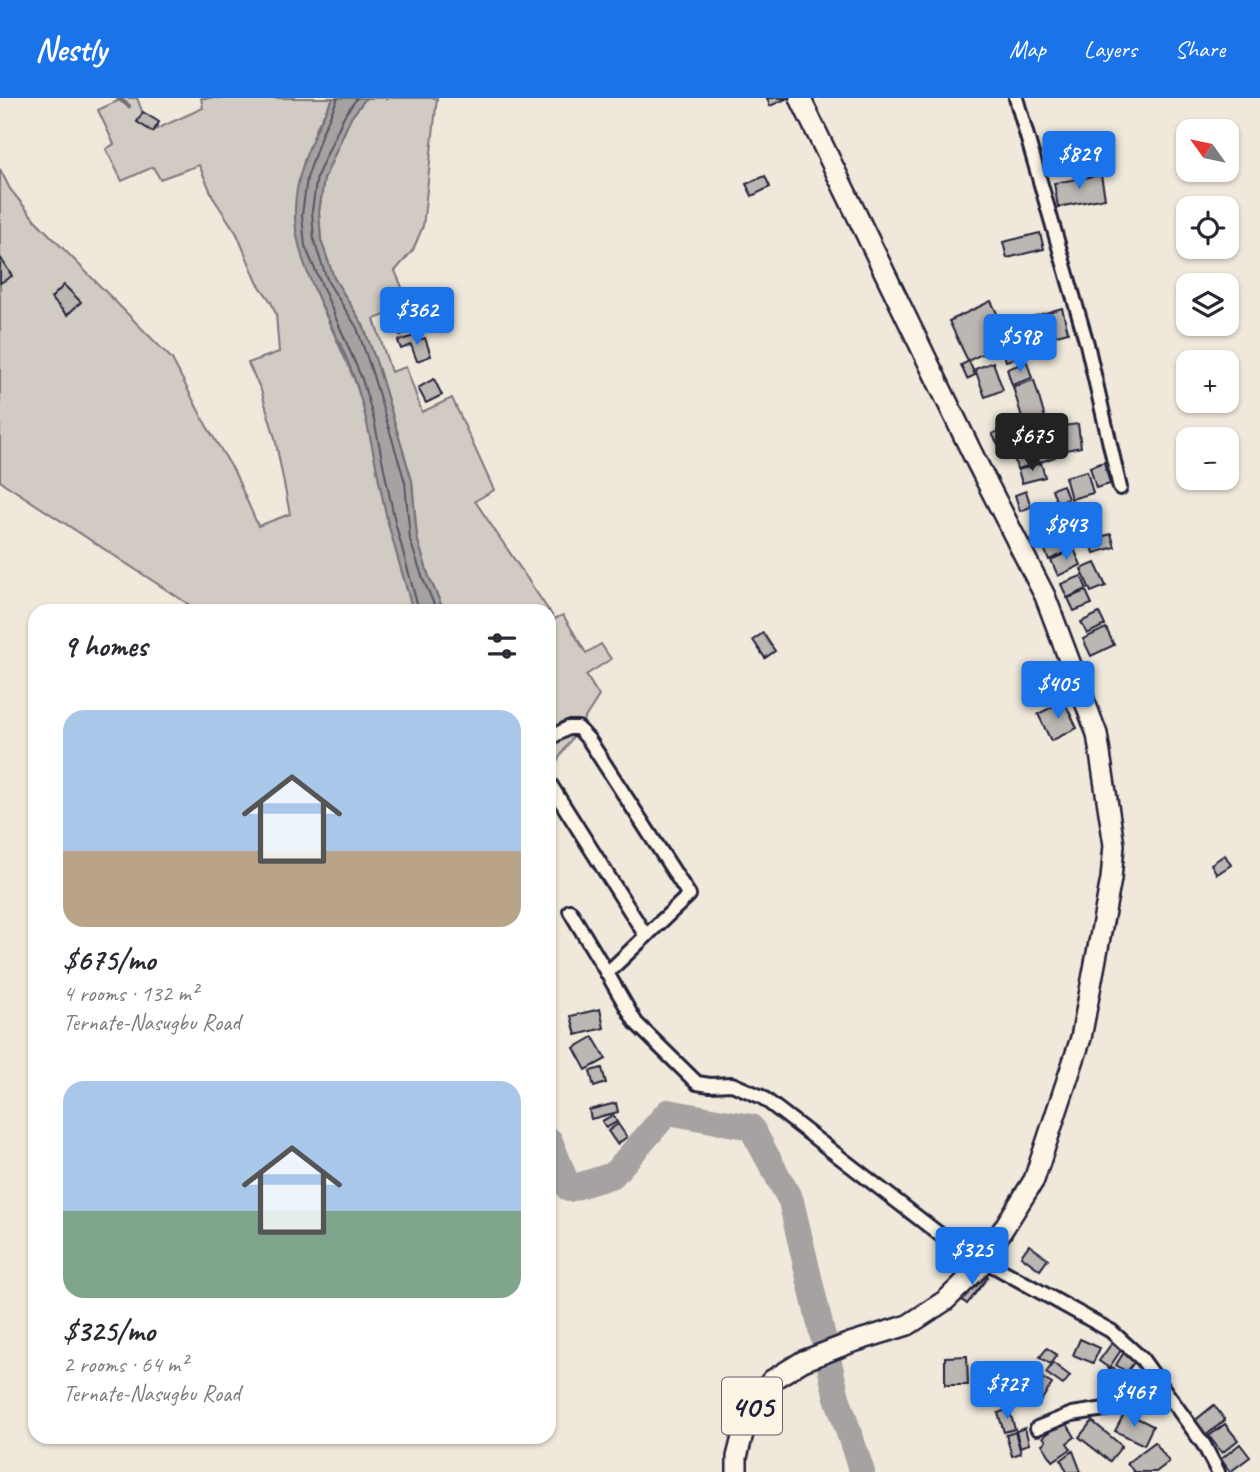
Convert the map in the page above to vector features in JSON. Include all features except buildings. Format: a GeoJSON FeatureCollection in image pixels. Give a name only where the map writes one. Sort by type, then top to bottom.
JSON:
{"type":"FeatureCollection","features":[{"type":"Feature","properties":{"kind":"main road","name":"405"},"geometry":{"type":"LineString","coordinates":[[737,1472],[737,1457],[749,1410],[772,1380],[803,1361],[908,1325],[947,1300],[980,1264],[1034,1180],[1081,1038],[1111,879],[1114,845],[1097,734],[1045,596],[975,459],[800,98]]}},
{"type":"Feature","properties":{"kind":"street"},"geometry":{"type":"LineString","coordinates":[[1016,98],[1087,344],[1120,488]]}},
{"type":"Feature","properties":{"kind":"street"},"geometry":{"type":"LineString","coordinates":[[556,735],[568,728],[578,728],[589,740],[689,895],[607,973]]}},
{"type":"Feature","properties":{"kind":"street"},"geometry":{"type":"LineString","coordinates":[[556,794],[646,936]]}},
{"type":"Feature","properties":{"kind":"street"},"geometry":{"type":"LineString","coordinates":[[570,911],[636,1023],[697,1083],[732,1084],[762,1097],[980,1264],[1111,1331],[1142,1359],[1204,1445],[1218,1472]]}},
{"type":"Feature","properties":{"kind":"street"},"geometry":{"type":"LineString","coordinates":[[1037,1428],[1072,1414],[1118,1406],[1159,1382]]}},
{"type":"Feature","properties":{"kind":"shaded area"},"geometry":{"type":"Polygon","coordinates":[[[124,98],[137,98],[150,132],[203,108],[201,98],[333,98],[315,130],[315,291],[355,381],[368,422],[389,524],[411,604],[188,604],[0,481],[0,169],[10,189],[35,220],[172,359],[206,425],[234,471],[258,526],[290,514],[275,438],[261,390],[248,363],[279,352],[276,314],[271,302],[257,282],[237,234],[214,199],[199,165],[160,179],[153,167],[122,181],[106,149],[114,144],[98,110],[124,98]]]}},
{"type":"Feature","properties":{"kind":"shaded area"},"geometry":{"type":"Polygon","coordinates":[[[366,98],[437,98],[423,226],[413,250],[395,271],[410,306],[374,319],[391,372],[406,367],[422,412],[452,398],[494,490],[475,501],[544,604],[441,604],[429,577],[417,538],[412,481],[378,367],[363,325],[334,278],[321,240],[319,212],[324,179],[350,119],[366,98]]]}},
{"type":"Feature","properties":{"kind":"shaded area"},"geometry":{"type":"Polygon","coordinates":[[[563,615],[586,653],[601,644],[611,659],[586,675],[599,696],[556,763],[556,618],[563,615]]]}},
{"type":"Feature","properties":{"kind":"water"},"geometry":{"type":"Polygon","coordinates":[[[333,98],[366,98],[350,119],[324,179],[319,212],[321,240],[334,278],[363,325],[378,367],[412,481],[417,538],[441,604],[411,604],[388,523],[356,383],[311,282],[298,241],[295,219],[297,188],[318,126],[333,98]]]}},
{"type":"Feature","properties":{"kind":"waterway"},"geometry":{"type":"LineString","coordinates":[[118,98],[129,106]]}},
{"type":"Feature","properties":{"kind":"waterway"},"geometry":{"type":"LineString","coordinates":[[556,1156],[569,1189],[613,1175],[668,1112],[751,1127],[791,1201],[837,1397],[862,1472]]}}]}
